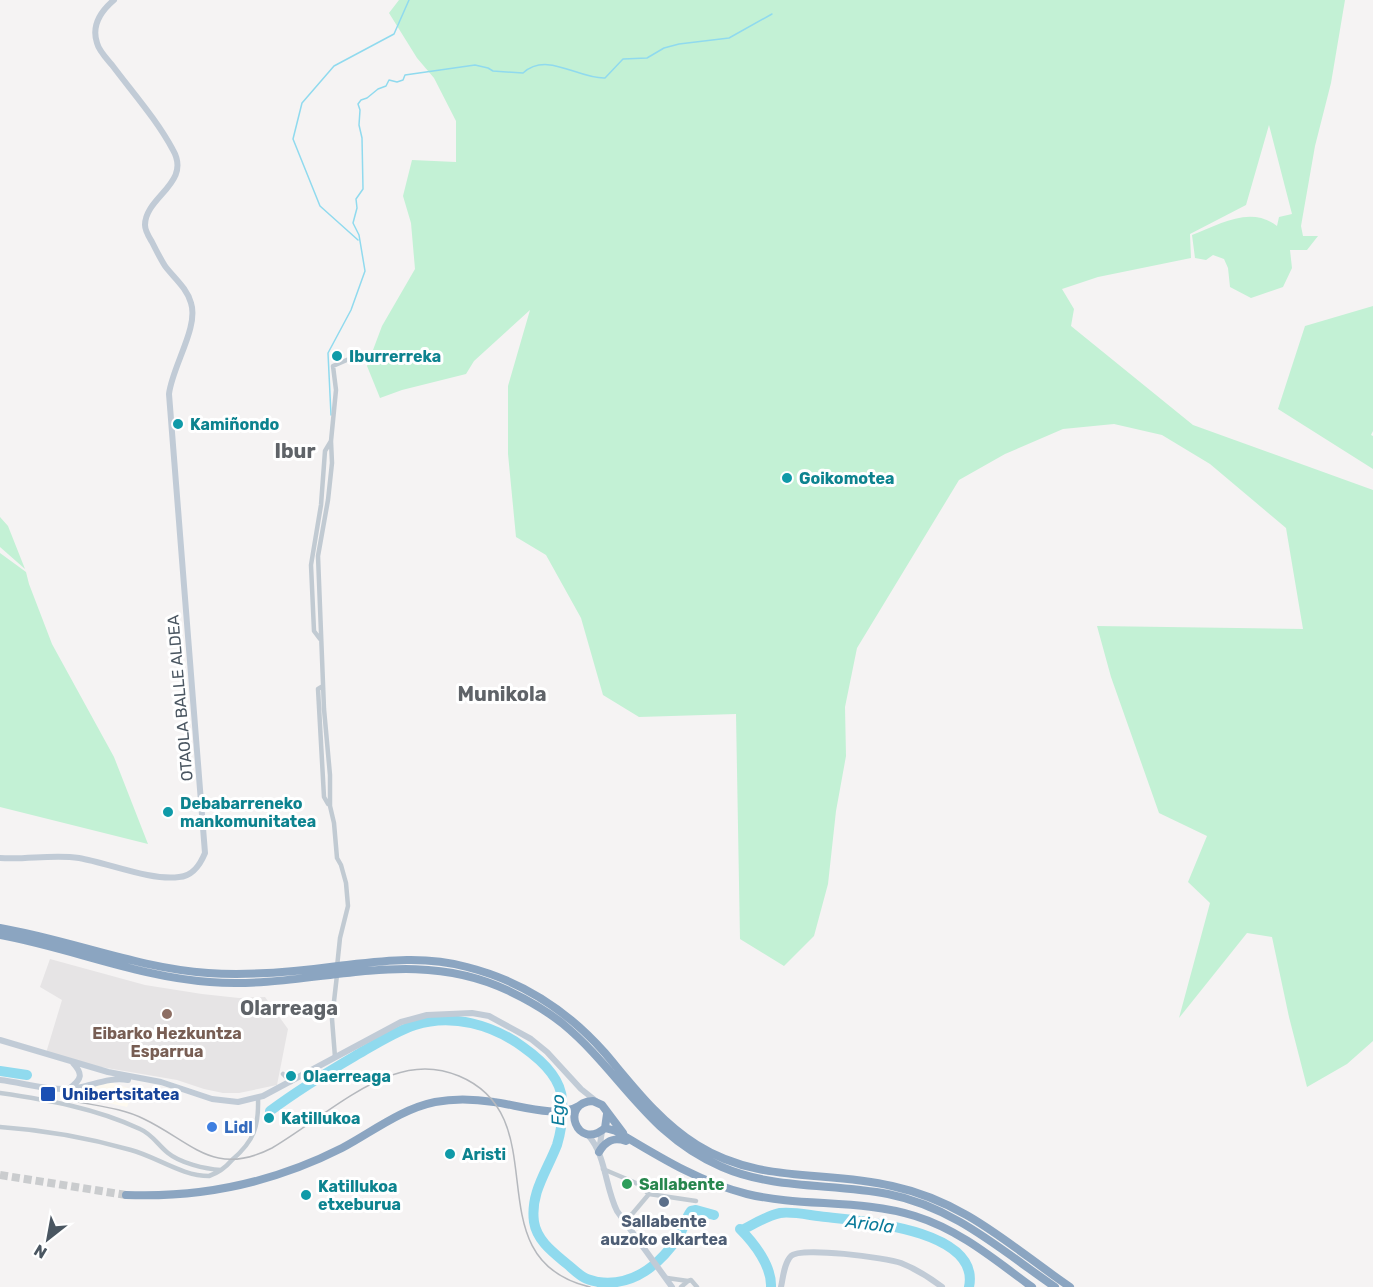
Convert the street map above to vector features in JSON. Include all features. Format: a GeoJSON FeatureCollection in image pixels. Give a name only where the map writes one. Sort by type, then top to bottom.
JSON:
{"type":"FeatureCollection","features":[{"type":"Feature","properties":{"kind":"highway"},"geometry":{"type":"LineString","coordinates":[[0,928],[51,938],[172,970],[243,974],[318,973]]}},
{"type":"Feature","properties":{"kind":"highway"},"geometry":{"type":"LineString","coordinates":[[0,935],[141,971],[190,980],[246,983],[373,965],[451,972],[481,979],[527,1000],[563,1024],[646,1114],[679,1144],[707,1161],[778,1178],[888,1194],[938,1209],[981,1233],[1054,1287]]}},
{"type":"Feature","properties":{"kind":"highway"},"geometry":{"type":"LineString","coordinates":[[126,1195],[151,1196],[201,1192],[263,1179],[317,1160],[394,1118],[423,1105],[448,1100],[479,1100],[566,1114],[583,1133],[588,1135],[603,1130],[627,1138],[699,1178],[747,1194],[774,1199],[856,1205],[893,1211],[931,1221],[971,1242],[1032,1287]]}},
{"type":"Feature","properties":{"kind":"highway"},"geometry":{"type":"LineString","coordinates":[[566,1114],[581,1105],[598,1103],[627,1138]]}},
{"type":"Feature","properties":{"kind":"highway"},"geometry":{"type":"LineString","coordinates":[[576,1125],[574,1115],[581,1105]]}},
{"type":"Feature","properties":{"kind":"highway"},"geometry":{"type":"LineString","coordinates":[[603,1130],[607,1114]]}},
{"type":"Feature","properties":{"kind":"highway"},"geometry":{"type":"LineString","coordinates":[[599,1153],[606,1143],[615,1138],[640,1146]]}},
{"type":"Feature","properties":{"kind":"highway"},"geometry":{"type":"LineString","coordinates":[[778,1178],[891,1185],[942,1202],[986,1226],[1070,1287]]}},
{"type":"Feature","properties":{"kind":"street","name":"OTAOLA BALLE ALDEA"},"geometry":{"type":"LineString","coordinates":[[0,858],[78,858],[171,878],[191,873],[200,865],[205,853],[169,394],[170,380],[190,330],[192,304],[186,291],[165,265],[145,229],[146,216],[151,205],[166,192],[176,176],[175,152],[97,45],[95,27],[102,10],[114,0]]}},
{"type":"Feature","properties":{"kind":"street"},"geometry":{"type":"LineString","coordinates":[[335,1057],[332,1019],[340,938],[348,906],[346,883],[337,858],[334,823],[330,806],[324,797],[318,689],[323,686],[318,556],[332,463],[331,441],[336,390],[333,366],[349,359]]}},
{"type":"Feature","properties":{"kind":"street"},"geometry":{"type":"LineString","coordinates":[[0,1080],[53,1089],[77,1088],[110,1079],[123,1079],[167,1085],[223,1101],[238,1102],[260,1097],[414,1018],[445,1013],[472,1013],[489,1016],[531,1039],[548,1052],[581,1089],[598,1103]]}},
{"type":"Feature","properties":{"kind":"street"},"geometry":{"type":"LineString","coordinates":[[0,1040],[71,1062],[167,1085]]}},
{"type":"Feature","properties":{"kind":"street"},"geometry":{"type":"LineString","coordinates":[[70,1088],[78,1082],[81,1076],[80,1071],[71,1062]]}},
{"type":"Feature","properties":{"kind":"street"},"geometry":{"type":"LineString","coordinates":[[283,1074],[291,1082]]}},
{"type":"Feature","properties":{"kind":"street"},"geometry":{"type":"LineString","coordinates":[[581,1089],[581,1105]]}},
{"type":"Feature","properties":{"kind":"street"},"geometry":{"type":"LineString","coordinates":[[0,1093],[106,1114],[142,1130],[170,1155],[209,1169],[220,1170]]}},
{"type":"Feature","properties":{"kind":"street"},"geometry":{"type":"LineString","coordinates":[[0,1127],[68,1136],[131,1150],[186,1172],[206,1176],[214,1175],[232,1161],[250,1141],[256,1126],[260,1097]]}},
{"type":"Feature","properties":{"kind":"street"},"geometry":{"type":"LineString","coordinates":[[599,1153],[603,1130]]}},
{"type":"Feature","properties":{"kind":"street"},"geometry":{"type":"LineString","coordinates":[[588,1135],[599,1153],[611,1200],[623,1221],[672,1287]]}},
{"type":"Feature","properties":{"kind":"street"},"geometry":{"type":"LineString","coordinates":[[603,1168],[636,1183],[649,1194],[696,1202]]}},
{"type":"Feature","properties":{"kind":"street"},"geometry":{"type":"LineString","coordinates":[[206,1176],[210,1173],[209,1169]]}},
{"type":"Feature","properties":{"kind":"street"},"geometry":{"type":"LineString","coordinates":[[623,1221],[649,1194]]}},
{"type":"Feature","properties":{"kind":"street"},"geometry":{"type":"LineString","coordinates":[[781,1287],[789,1258],[799,1251],[890,1260],[916,1269],[942,1287]]}},
{"type":"Feature","properties":{"kind":"street"},"geometry":{"type":"LineString","coordinates":[[665,1278],[694,1282],[697,1287]]}},
{"type":"Feature","properties":{"kind":"street"},"geometry":{"type":"LineString","coordinates":[[681,1287],[687,1281]]}},
{"type":"Feature","properties":{"kind":"shaded area","name":"Eibarko Hezkuntza Esparrua"},"geometry":{"type":"Polygon","coordinates":[[[50,959],[145,985],[239,998],[265,997],[288,1029],[277,1085],[239,1093],[223,1093],[177,1080],[95,1066],[46,1053],[62,1000],[40,987],[50,959]]]}},
{"type":"Feature","properties":{"kind":"shaded area"},"geometry":{"type":"Polygon","coordinates":[[[110,1082],[134,1090],[127,1107],[77,1096],[76,1090],[110,1082]]]}},
{"type":"Feature","properties":{"kind":"green space"},"geometry":{"type":"Polygon","coordinates":[[[399,0],[1345,0],[1331,83],[1315,146],[1301,226],[1303,236],[1318,236],[1307,250],[1290,250],[1292,268],[1283,287],[1251,298],[1230,287],[1228,268],[1224,259],[1213,255],[1206,260],[1195,258],[1192,235],[1224,222],[1245,217],[1267,220],[1277,226],[1279,217],[1292,214],[1269,125],[1246,205],[1190,234],[1191,258],[1098,277],[1062,289],[1074,309],[1071,326],[1193,425],[1373,490],[1373,1041],[1347,1064],[1307,1087],[1272,937],[1247,933],[1179,1018],[1210,903],[1188,882],[1207,836],[1159,813],[1111,677],[1097,626],[1303,629],[1286,528],[1210,464],[1162,435],[1114,424],[1063,429],[1005,454],[959,480],[857,648],[845,707],[846,756],[836,811],[828,884],[814,936],[784,966],[740,939],[736,714],[639,717],[603,695],[581,618],[546,555],[516,537],[508,454],[508,386],[530,310],[474,361],[466,374],[380,398],[367,366],[382,326],[415,269],[411,223],[403,196],[412,160],[456,162],[456,121],[434,78],[417,58],[389,13],[399,0]]]}},
{"type":"Feature","properties":{"kind":"green space"},"geometry":{"type":"Polygon","coordinates":[[[1373,306],[1373,431],[1371,435],[1373,436],[1373,469],[1278,409],[1305,326],[1373,306]]]}},
{"type":"Feature","properties":{"kind":"green space"},"geometry":{"type":"Polygon","coordinates":[[[0,517],[8,526],[25,569],[0,547],[0,517]]]}},
{"type":"Feature","properties":{"kind":"green space"},"geometry":{"type":"Polygon","coordinates":[[[0,553],[26,572],[52,644],[114,757],[148,844],[0,807],[0,553]]]}},
{"type":"Feature","properties":{"kind":"waterway"},"geometry":{"type":"LineString","coordinates":[[358,240],[320,206],[293,139],[302,103],[334,66],[394,34],[409,0]]}},
{"type":"Feature","properties":{"kind":"waterway","name":"Iburrerreka"},"geometry":{"type":"LineString","coordinates":[[331,415],[328,353],[351,310],[365,271],[359,235],[353,223],[357,208],[356,199],[363,189],[362,138],[358,104],[361,100],[386,86],[389,80],[397,82],[403,80],[405,75],[475,65],[493,71],[523,73],[532,67],[552,65],[584,75],[605,78],[623,59],[647,58],[664,48],[679,44],[729,38],[772,14]]}},
{"type":"Feature","properties":{"kind":"waterway","name":"Ego"},"geometry":{"type":"LineString","coordinates":[[270,1111],[322,1076],[399,1031],[415,1025],[443,1020],[472,1023],[499,1033],[523,1047],[543,1063],[558,1084],[562,1100],[561,1129],[557,1145],[534,1201],[534,1222],[547,1246],[578,1274],[587,1279],[611,1283],[635,1277],[655,1264],[672,1246],[691,1211],[696,1210],[714,1215]]}},
{"type":"Feature","properties":{"kind":"waterway"},"geometry":{"type":"LineString","coordinates":[[0,1071],[27,1075]]}},
{"type":"Feature","properties":{"kind":"waterway","name":"Ariola"},"geometry":{"type":"LineString","coordinates":[[742,1230],[770,1216],[780,1213],[797,1213],[866,1222],[916,1232],[939,1241],[957,1253],[968,1268],[969,1287]]}},
{"type":"Feature","properties":{"kind":"waterway","name":"Ego"},"geometry":{"type":"LineString","coordinates":[[740,1229],[765,1263],[769,1271],[771,1287]]}},
{"type":"Feature","properties":{"kind":"tunnel"},"geometry":{"type":"LineString","coordinates":[[0,1175],[126,1195]]}},
{"type":"Feature","properties":{"kind":"railway"},"geometry":{"type":"LineString","coordinates":[[73,1101],[136,1115],[204,1153],[219,1158],[234,1159],[252,1156],[272,1148],[346,1099],[392,1075],[426,1069],[451,1073],[489,1096],[505,1123],[513,1154],[523,1219],[534,1248],[554,1272],[590,1287]]}},
{"type":"Feature","properties":{"kind":"place","name":"Iburrerreka"},"geometry":{"type":"Point","coordinates":[337,356]}},
{"type":"Feature","properties":{"kind":"place","name":"Kamiñondo"},"geometry":{"type":"Point","coordinates":[178,424]}},
{"type":"Feature","properties":{"kind":"place","name":"Goikomotea"},"geometry":{"type":"Point","coordinates":[787,478]}},
{"type":"Feature","properties":{"kind":"place","name":"Debabarreneko mankomunitatea"},"geometry":{"type":"Point","coordinates":[168,812]}},
{"type":"Feature","properties":{"kind":"place","name":"Eibarko Hezkuntza Esparrua"},"geometry":{"type":"Point","coordinates":[167,1014]}},
{"type":"Feature","properties":{"kind":"place","name":"Olaerreaga"},"geometry":{"type":"Point","coordinates":[291,1076]}},
{"type":"Feature","properties":{"kind":"place","name":"Unibertsitatea"},"geometry":{"type":"Point","coordinates":[48,1094]}},
{"type":"Feature","properties":{"kind":"place","name":"Katillukoa"},"geometry":{"type":"Point","coordinates":[269,1118]}},
{"type":"Feature","properties":{"kind":"place","name":"Lidl"},"geometry":{"type":"Point","coordinates":[212,1127]}},
{"type":"Feature","properties":{"kind":"place","name":"Aristi"},"geometry":{"type":"Point","coordinates":[450,1154]}},
{"type":"Feature","properties":{"kind":"place","name":"Sallabente"},"geometry":{"type":"Point","coordinates":[627,1184]}},
{"type":"Feature","properties":{"kind":"place","name":"Katillukoa etxeburua"},"geometry":{"type":"Point","coordinates":[306,1195]}},
{"type":"Feature","properties":{"kind":"place","name":"Sallabente auzoko elkartea"},"geometry":{"type":"Point","coordinates":[664,1202]}},
{"type":"Feature","properties":{"kind":"district","name":"Ibur"},"geometry":{"type":"Point","coordinates":[295,451]}},
{"type":"Feature","properties":{"kind":"district","name":"Munikola"},"geometry":{"type":"Point","coordinates":[502,694]}},
{"type":"Feature","properties":{"kind":"district","name":"Olarreaga"},"geometry":{"type":"Point","coordinates":[289,1008]}}]}
